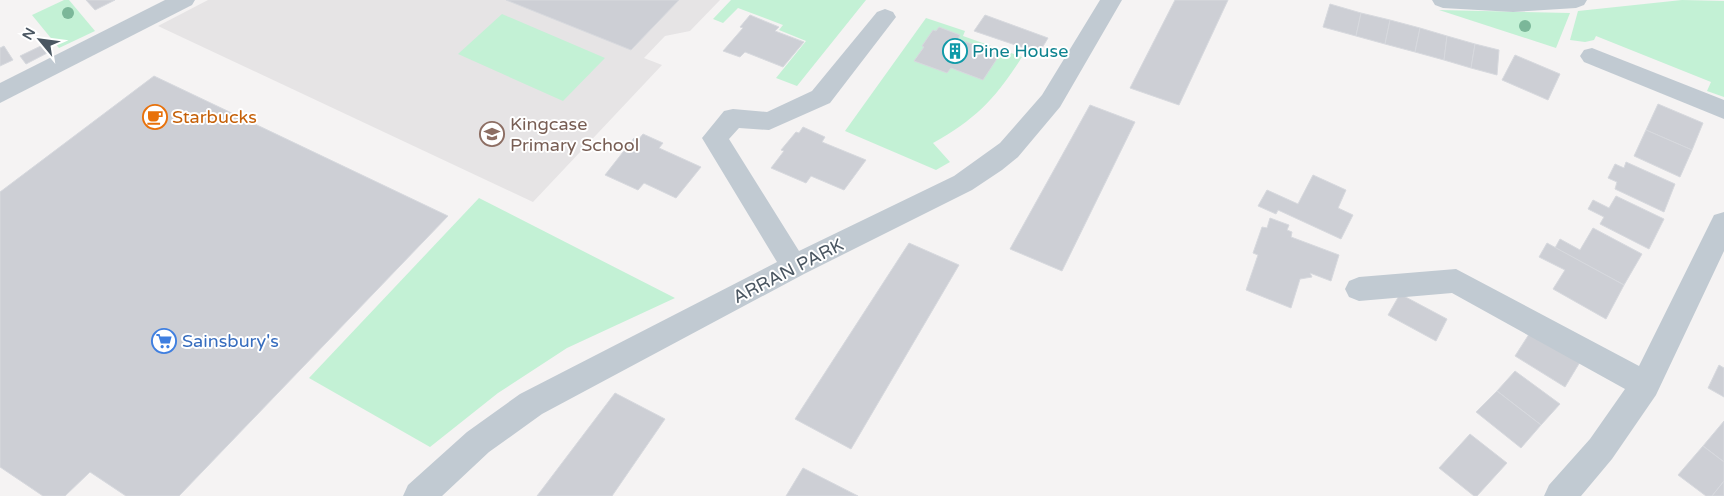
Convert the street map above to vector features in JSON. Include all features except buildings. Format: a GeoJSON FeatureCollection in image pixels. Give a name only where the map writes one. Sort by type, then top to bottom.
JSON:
{"type":"FeatureCollection","features":[{"type":"Feature","properties":{"kind":"street"},"geometry":{"type":"LineString","coordinates":[[0,94],[184,0]]}},
{"type":"Feature","properties":{"kind":"street","name":"ARRAN PARK"},"geometry":{"type":"LineString","coordinates":[[418,496],[478,442],[531,404],[794,266],[963,183],[1009,150],[1037,120],[1051,101],[1111,0]]}},
{"type":"Feature","properties":{"kind":"street"},"geometry":{"type":"LineString","coordinates":[[1443,0],[1513,4],[1576,0]]}},
{"type":"Feature","properties":{"kind":"street"},"geometry":{"type":"LineString","coordinates":[[794,266],[715,138],[733,118],[769,121],[821,97],[885,17]]}},
{"type":"Feature","properties":{"kind":"street"},"geometry":{"type":"LineString","coordinates":[[1592,56],[1724,110]]}},
{"type":"Feature","properties":{"kind":"street"},"geometry":{"type":"LineString","coordinates":[[1560,496],[1601,449],[1646,385],[1724,223]]}},
{"type":"Feature","properties":{"kind":"street"},"geometry":{"type":"LineString","coordinates":[[1359,289],[1439,280],[1456,281],[1646,385]]}},
{"type":"Feature","properties":{"kind":"shaded area","name":"Kingcase Primary School"},"geometry":{"type":"Polygon","coordinates":[[[208,0],[720,0],[690,31],[665,36],[644,58],[662,65],[533,202],[158,26],[208,0]]]}},
{"type":"Feature","properties":{"kind":"green space"},"geometry":{"type":"Polygon","coordinates":[[[64,0],[69,0],[95,31],[59,48],[32,15],[64,0]]]}},
{"type":"Feature","properties":{"kind":"green space"},"geometry":{"type":"Polygon","coordinates":[[[731,0],[866,0],[797,86],[776,78],[806,41],[779,30],[783,25],[738,8],[723,23],[713,19],[731,0]]]}},
{"type":"Feature","properties":{"kind":"green space"},"geometry":{"type":"Polygon","coordinates":[[[1682,0],[1724,1],[1724,97],[1707,91],[1711,82],[1596,36],[1594,40],[1585,42],[1570,40],[1578,11],[1682,0]]]}},
{"type":"Feature","properties":{"kind":"green space"},"geometry":{"type":"Polygon","coordinates":[[[1439,10],[1570,13],[1556,48],[1439,10]]]}},
{"type":"Feature","properties":{"kind":"green space"},"geometry":{"type":"Polygon","coordinates":[[[502,14],[605,58],[563,101],[458,54],[502,14]]]}},
{"type":"Feature","properties":{"kind":"green space"},"geometry":{"type":"Polygon","coordinates":[[[926,18],[965,31],[963,36],[1022,57],[1003,85],[984,106],[962,125],[933,143],[950,162],[936,170],[845,131],[926,18]]]}},
{"type":"Feature","properties":{"kind":"green space"},"geometry":{"type":"Polygon","coordinates":[[[479,198],[675,298],[567,348],[498,393],[430,447],[309,378],[479,198]]]}},
{"type":"Feature","properties":{"kind":"place","name":"Pine House"},"geometry":{"type":"Point","coordinates":[955,51]}},
{"type":"Feature","properties":{"kind":"place","name":"Starbucks"},"geometry":{"type":"Point","coordinates":[155,117]}},
{"type":"Feature","properties":{"kind":"place","name":"Kingcase Primary School"},"geometry":{"type":"Point","coordinates":[492,134]}},
{"type":"Feature","properties":{"kind":"place","name":"Sainsbury's"},"geometry":{"type":"Point","coordinates":[164,341]}}]}
